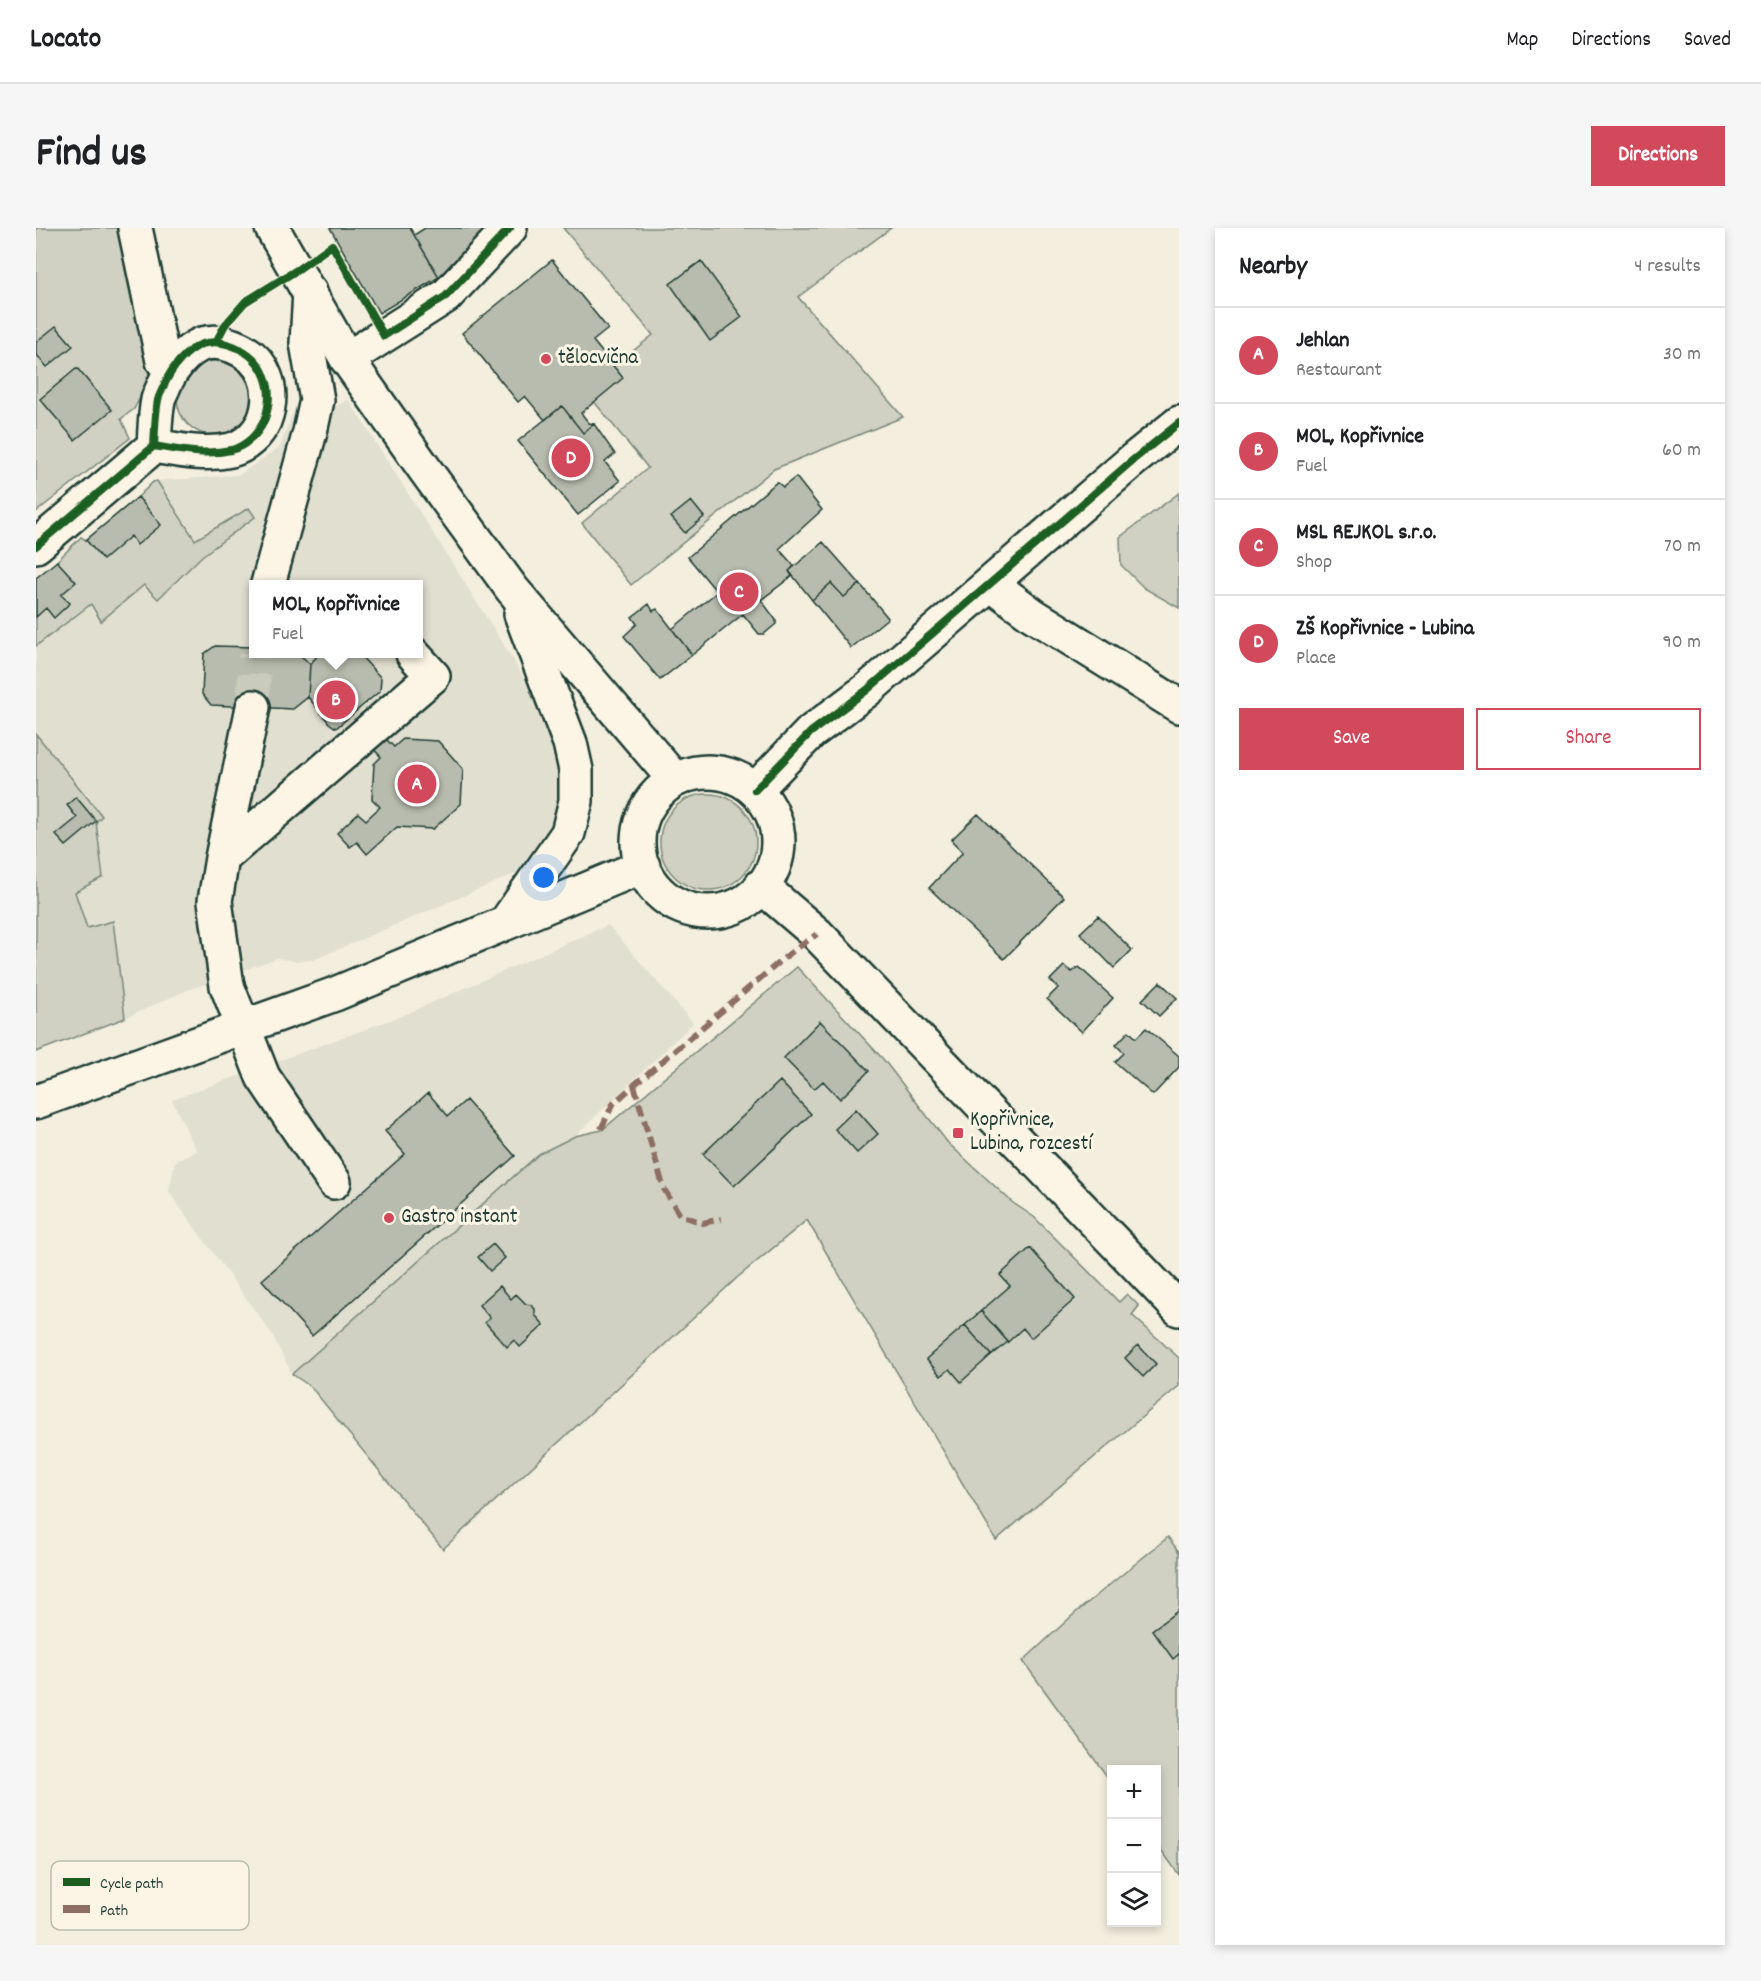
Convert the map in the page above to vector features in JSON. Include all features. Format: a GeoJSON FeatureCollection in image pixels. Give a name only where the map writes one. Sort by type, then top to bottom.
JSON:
{"type":"FeatureCollection","features":[{"type":"Feature","properties":{"kind":"main road"},"geometry":{"type":"LineString","coordinates":[[135,228],[163,361],[171,371]]}},
{"type":"Feature","properties":{"kind":"main road"},"geometry":{"type":"LineString","coordinates":[[272,228],[347,359],[512,589],[675,780]]}},
{"type":"Feature","properties":{"kind":"main road"},"geometry":{"type":"LineString","coordinates":[[347,359],[446,296],[510,228]]}},
{"type":"Feature","properties":{"kind":"main road"},"geometry":{"type":"LineString","coordinates":[[269,580],[317,400],[307,343],[310,292]]}},
{"type":"Feature","properties":{"kind":"main road"},"geometry":{"type":"LineString","coordinates":[[36,546],[154,446],[158,399],[171,371],[188,353],[201,344],[216,342],[241,349],[258,362],[269,390],[265,417],[259,431],[251,439],[232,450],[213,453],[154,446]]}},
{"type":"Feature","properties":{"kind":"main road"},"geometry":{"type":"LineString","coordinates":[[755,790],[811,732],[867,690],[1179,423]]}},
{"type":"Feature","properties":{"kind":"main road"},"geometry":{"type":"LineString","coordinates":[[991,584],[1033,615],[1179,706]]}},
{"type":"Feature","properties":{"kind":"main road"},"geometry":{"type":"LineString","coordinates":[[506,922],[568,833],[576,801],[576,770],[570,743],[512,589]]}},
{"type":"Feature","properties":{"kind":"main road"},"geometry":{"type":"LineString","coordinates":[[222,858],[433,676],[416,658]]}},
{"type":"Feature","properties":{"kind":"main road"},"geometry":{"type":"LineString","coordinates":[[253,707],[215,901],[227,986],[263,1077],[334,1182]]}},
{"type":"Feature","properties":{"kind":"main road"},"geometry":{"type":"LineString","coordinates":[[716,772],[737,779],[755,790],[772,814],[778,842],[775,861],[762,886],[745,901],[724,910],[702,911],[680,906],[661,894],[647,877],[642,866],[638,837],[646,808],[659,792],[675,780],[695,774],[716,772]]}},
{"type":"Feature","properties":{"kind":"main road"},"geometry":{"type":"LineString","coordinates":[[36,1102],[335,994],[642,866]]}},
{"type":"Feature","properties":{"kind":"main road"},"geometry":{"type":"LineString","coordinates":[[762,886],[817,934],[1179,1309]]}},
{"type":"Feature","properties":{"kind":"shaded area"},"geometry":{"type":"Polygon","coordinates":[[[36,228],[120,228],[150,379],[134,409],[121,419],[130,438],[36,512],[36,228]]]}},
{"type":"Feature","properties":{"kind":"shaded area"},"geometry":{"type":"Polygon","coordinates":[[[563,228],[891,228],[798,297],[903,417],[774,469],[631,585],[582,523],[648,468],[592,399],[613,367],[653,335],[563,228]]]}},
{"type":"Feature","properties":{"kind":"shaded area"},"geometry":{"type":"Polygon","coordinates":[[[207,361],[221,361],[235,367],[245,377],[251,391],[249,412],[235,429],[221,435],[207,435],[193,429],[183,419],[177,405],[177,391],[183,377],[193,367],[207,361]]]}},
{"type":"Feature","properties":{"kind":"shaded area"},"geometry":{"type":"Polygon","coordinates":[[[305,381],[329,411],[348,399],[509,653],[558,737],[568,796],[537,858],[517,873],[313,960],[293,961],[277,958],[185,991],[125,1018],[113,922],[87,929],[75,892],[103,877],[96,821],[102,816],[36,734],[36,646],[91,603],[145,585],[158,599],[202,556],[255,517],[249,508],[195,541],[157,481],[239,475],[280,447],[305,381]]]}},
{"type":"Feature","properties":{"kind":"shaded area"},"geometry":{"type":"Polygon","coordinates":[[[157,481],[195,540],[249,508],[255,517],[202,556],[158,599],[144,585],[101,621],[91,604],[36,646],[36,578],[47,571],[81,537],[86,540],[157,481]]]}},
{"type":"Feature","properties":{"kind":"shaded area"},"geometry":{"type":"Polygon","coordinates":[[[1179,493],[1179,608],[1144,588],[1121,565],[1120,537],[1179,493]]]}},
{"type":"Feature","properties":{"kind":"shaded area"},"geometry":{"type":"Polygon","coordinates":[[[36,734],[102,816],[96,822],[103,877],[75,892],[87,928],[113,921],[125,1018],[36,1052],[36,734]]]}},
{"type":"Feature","properties":{"kind":"shaded area"},"geometry":{"type":"Polygon","coordinates":[[[708,794],[726,797],[742,808],[753,824],[756,842],[753,860],[742,876],[726,887],[708,890],[690,887],[674,876],[663,860],[660,842],[663,824],[674,808],[690,797],[708,794]]]}},
{"type":"Feature","properties":{"kind":"shaded area"},"geometry":{"type":"Polygon","coordinates":[[[608,925],[693,1023],[575,1136],[539,1154],[292,1374],[272,1334],[169,1192],[175,1162],[197,1151],[172,1100],[404,1015],[608,925]]]}},
{"type":"Feature","properties":{"kind":"shaded area"},"geometry":{"type":"Polygon","coordinates":[[[797,967],[883,1059],[948,1143],[1013,1203],[1034,1217],[1119,1302],[1127,1294],[1139,1306],[1132,1315],[1179,1358],[1179,1386],[996,1540],[807,1220],[738,1277],[443,1549],[311,1387],[292,1374],[539,1154],[575,1136],[602,1130],[797,967]]]}},
{"type":"Feature","properties":{"kind":"shaded area"},"geometry":{"type":"Polygon","coordinates":[[[1168,1537],[1179,1552],[1179,1875],[1161,1850],[1161,1765],[1107,1765],[1107,1776],[1023,1661],[1074,1614],[1168,1537]]]}},
{"type":"Feature","properties":{"kind":"building"},"geometry":{"type":"Polygon","coordinates":[[[330,228],[410,228],[439,277],[379,313],[330,228]]]}},
{"type":"Feature","properties":{"kind":"building"},"geometry":{"type":"Polygon","coordinates":[[[425,228],[490,228],[439,277],[414,235],[425,228]]]}},
{"type":"Feature","properties":{"kind":"building","name":"tělocvična"},"geometry":{"type":"Polygon","coordinates":[[[552,260],[608,329],[593,341],[623,378],[581,413],[589,423],[594,424],[583,433],[562,406],[545,420],[525,396],[518,402],[462,333],[552,260]]]}},
{"type":"Feature","properties":{"kind":"building"},"geometry":{"type":"Polygon","coordinates":[[[701,261],[742,317],[710,341],[670,284],[701,261]]]}},
{"type":"Feature","properties":{"kind":"building"},"geometry":{"type":"Polygon","coordinates":[[[56,326],[73,346],[47,367],[36,354],[36,342],[56,326]]]}},
{"type":"Feature","properties":{"kind":"building"},"geometry":{"type":"Polygon","coordinates":[[[77,368],[112,410],[75,440],[40,399],[77,368]]]}},
{"type":"Feature","properties":{"kind":"building"},"geometry":{"type":"Polygon","coordinates":[[[562,406],[583,433],[594,424],[615,454],[605,462],[620,481],[578,515],[518,441],[562,406]]]}},
{"type":"Feature","properties":{"kind":"building"},"geometry":{"type":"Polygon","coordinates":[[[796,477],[822,510],[779,549],[794,566],[789,571],[792,576],[761,600],[776,620],[776,624],[764,634],[759,634],[743,614],[692,655],[672,629],[717,592],[688,557],[777,482],[783,487],[796,477]]]}},
{"type":"Feature","properties":{"kind":"building"},"geometry":{"type":"Polygon","coordinates":[[[138,497],[161,525],[137,545],[131,536],[103,560],[86,540],[138,497]]]}},
{"type":"Feature","properties":{"kind":"building"},"geometry":{"type":"Polygon","coordinates":[[[691,501],[704,517],[685,533],[671,517],[691,501]]]}},
{"type":"Feature","properties":{"kind":"building"},"geometry":{"type":"Polygon","coordinates":[[[823,542],[860,584],[844,597],[831,583],[812,600],[789,571],[823,542]]]}},
{"type":"Feature","properties":{"kind":"building"},"geometry":{"type":"Polygon","coordinates":[[[57,561],[76,582],[61,595],[70,603],[54,618],[46,608],[36,617],[36,578],[57,561]]]}},
{"type":"Feature","properties":{"kind":"building"},"geometry":{"type":"Polygon","coordinates":[[[831,583],[844,597],[860,584],[888,618],[851,648],[812,600],[831,583]]]}},
{"type":"Feature","properties":{"kind":"building"},"geometry":{"type":"Polygon","coordinates":[[[649,604],[653,611],[657,609],[692,655],[660,680],[624,636],[637,624],[632,617],[649,604]]]}},
{"type":"Feature","properties":{"kind":"building"},"geometry":{"type":"Polygon","coordinates":[[[215,646],[249,647],[249,658],[303,658],[310,664],[308,697],[293,709],[211,705],[202,694],[204,654],[215,646]]]}},
{"type":"Feature","properties":{"kind":"building"},"geometry":{"type":"Polygon","coordinates":[[[315,658],[363,658],[381,678],[380,691],[336,728],[329,723],[308,697],[310,664],[315,658]]]}},
{"type":"Feature","properties":{"kind":"building"},"geometry":{"type":"Polygon","coordinates":[[[382,735],[394,747],[403,739],[438,741],[463,769],[461,804],[433,829],[397,827],[367,854],[357,842],[350,847],[337,833],[358,813],[366,820],[380,807],[372,799],[374,764],[381,757],[371,746],[382,735]]]}},
{"type":"Feature","properties":{"kind":"building"},"geometry":{"type":"Polygon","coordinates":[[[76,797],[96,821],[66,846],[56,835],[77,818],[67,805],[76,797]]]}},
{"type":"Feature","properties":{"kind":"building"},"geometry":{"type":"Polygon","coordinates":[[[978,814],[1064,897],[1004,959],[929,888],[963,852],[951,840],[978,814]]]}},
{"type":"Feature","properties":{"kind":"building"},"geometry":{"type":"Polygon","coordinates":[[[1098,916],[1132,950],[1114,968],[1080,933],[1098,916]]]}},
{"type":"Feature","properties":{"kind":"building"},"geometry":{"type":"Polygon","coordinates":[[[1064,966],[1072,972],[1079,967],[1113,998],[1082,1032],[1047,999],[1058,988],[1050,980],[1064,966]]]}},
{"type":"Feature","properties":{"kind":"building"},"geometry":{"type":"Polygon","coordinates":[[[1160,982],[1177,998],[1159,1016],[1142,1000],[1160,982]]]}},
{"type":"Feature","properties":{"kind":"building"},"geometry":{"type":"Polygon","coordinates":[[[820,1021],[869,1071],[840,1099],[823,1081],[814,1089],[784,1058],[820,1021]]]}},
{"type":"Feature","properties":{"kind":"building"},"geometry":{"type":"Polygon","coordinates":[[[1146,1028],[1179,1056],[1179,1067],[1153,1095],[1115,1062],[1124,1053],[1116,1045],[1129,1031],[1136,1038],[1146,1028]]]}},
{"type":"Feature","properties":{"kind":"building"},"geometry":{"type":"Polygon","coordinates":[[[780,1081],[811,1114],[734,1186],[703,1154],[780,1081]]]}},
{"type":"Feature","properties":{"kind":"building","name":"Gastro instant"},"geometry":{"type":"Polygon","coordinates":[[[428,1093],[448,1116],[466,1100],[515,1156],[312,1336],[262,1280],[405,1154],[385,1131],[428,1093]]]}},
{"type":"Feature","properties":{"kind":"building"},"geometry":{"type":"Polygon","coordinates":[[[856,1109],[878,1134],[857,1153],[835,1129],[856,1109]]]}},
{"type":"Feature","properties":{"kind":"building"},"geometry":{"type":"Polygon","coordinates":[[[493,1244],[505,1258],[490,1271],[478,1257],[493,1244]]]}},
{"type":"Feature","properties":{"kind":"building"},"geometry":{"type":"Polygon","coordinates":[[[1030,1248],[1075,1299],[1031,1338],[1023,1328],[1008,1342],[981,1311],[1010,1286],[1000,1275],[1030,1248]]]}},
{"type":"Feature","properties":{"kind":"building"},"geometry":{"type":"Polygon","coordinates":[[[500,1286],[511,1299],[516,1294],[526,1304],[531,1305],[535,1309],[535,1315],[544,1325],[520,1347],[514,1340],[507,1347],[485,1322],[490,1318],[479,1305],[500,1286]]]}},
{"type":"Feature","properties":{"kind":"building"},"geometry":{"type":"Polygon","coordinates":[[[981,1311],[1008,1342],[991,1355],[965,1325],[981,1311]]]}},
{"type":"Feature","properties":{"kind":"building"},"geometry":{"type":"Polygon","coordinates":[[[965,1325],[991,1355],[961,1382],[950,1369],[941,1376],[926,1359],[965,1325]]]}},
{"type":"Feature","properties":{"kind":"building"},"geometry":{"type":"Polygon","coordinates":[[[1138,1345],[1156,1364],[1143,1377],[1125,1358],[1138,1345]]]}},
{"type":"Feature","properties":{"kind":"building"},"geometry":{"type":"Polygon","coordinates":[[[1179,1610],[1179,1654],[1173,1659],[1152,1630],[1179,1610]]]}},
{"type":"Feature","properties":{"kind":"tunnel"},"geometry":{"type":"LineString","coordinates":[[253,707],[255,658]]}},
{"type":"Feature","properties":{"kind":"marked path"},"geometry":{"type":"LineString","coordinates":[[601,1129],[613,1104],[634,1085],[789,954],[817,934]]}},
{"type":"Feature","properties":{"kind":"marked path"},"geometry":{"type":"LineString","coordinates":[[634,1085],[664,1189],[680,1215],[703,1223],[721,1219]]}},
{"type":"Feature","properties":{"kind":"cycle path"},"geometry":{"type":"LineString","coordinates":[[216,342],[225,325],[245,302],[332,245],[384,336],[446,296],[510,228]]}},
{"type":"Feature","properties":{"kind":"cycle path"},"geometry":{"type":"LineString","coordinates":[[36,546],[154,446],[159,396],[171,372],[190,351],[202,344],[214,342],[233,346],[253,358],[265,376],[269,398],[264,421],[255,435],[236,448],[221,452],[192,452],[154,446]]}},
{"type":"Feature","properties":{"kind":"cycle path"},"geometry":{"type":"LineString","coordinates":[[755,790],[811,732],[867,690],[1179,423]]}},
{"type":"Feature","properties":{"kind":"place","name":"tělocvična"},"geometry":{"type":"Point","coordinates":[546,359]}},
{"type":"Feature","properties":{"kind":"place","name":"ZŠ Kopřivnice - Lubina"},"geometry":{"type":"Point","coordinates":[571,458]}},
{"type":"Feature","properties":{"kind":"place","name":"MSL REJKOL s.r.o."},"geometry":{"type":"Point","coordinates":[739,592]}},
{"type":"Feature","properties":{"kind":"place","name":"MOL, Kopřivnice"},"geometry":{"type":"Point","coordinates":[336,700]}},
{"type":"Feature","properties":{"kind":"place","name":"Jehlan"},"geometry":{"type":"Point","coordinates":[417,784]}},
{"type":"Feature","properties":{"kind":"place","name":"Kopřivnice, Lubina, rozcestí"},"geometry":{"type":"Point","coordinates":[958,1133]}},
{"type":"Feature","properties":{"kind":"place","name":"Gastro instant"},"geometry":{"type":"Point","coordinates":[389,1218]}}]}
